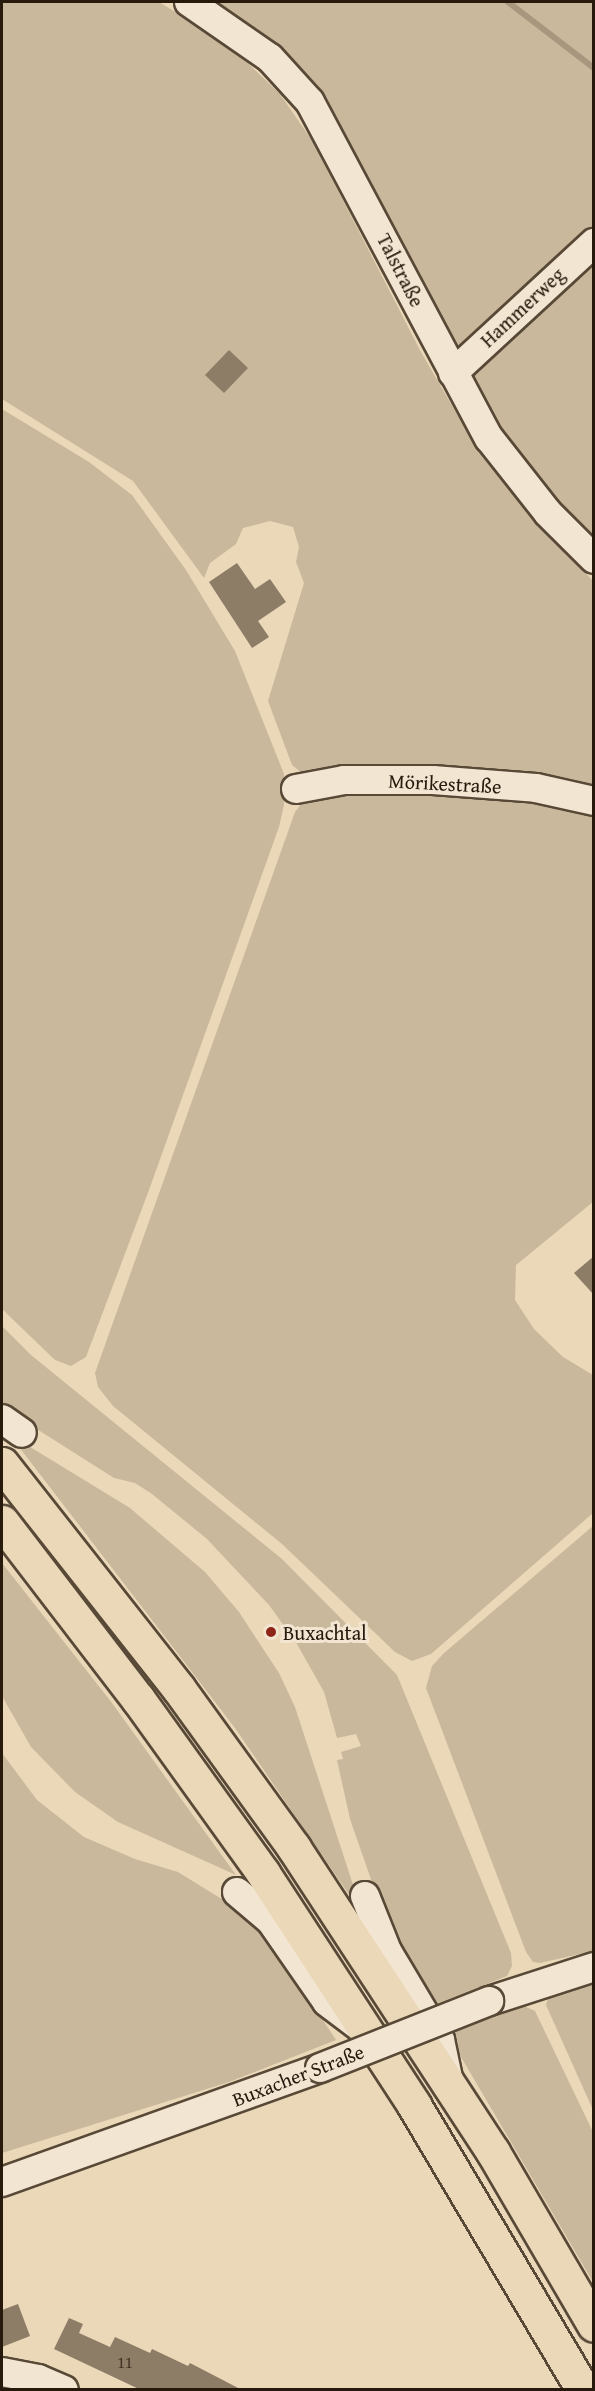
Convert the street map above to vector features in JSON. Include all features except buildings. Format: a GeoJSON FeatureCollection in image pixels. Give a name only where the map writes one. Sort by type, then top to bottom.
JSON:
{"type":"FeatureCollection","features":[{"type":"Feature","properties":{"kind":"highway"},"geometry":{"type":"LineString","coordinates":[[2,1464],[179,1689],[294,1848],[493,2152],[594,2325]]}},
{"type":"Feature","properties":{"kind":"highway"},"geometry":{"type":"LineString","coordinates":[[2,1522],[138,1699],[236,1834],[368,2032],[514,2269],[583,2390]]}},
{"type":"Feature","properties":{"kind":"street","name":"Talstraße"},"geometry":{"type":"LineString","coordinates":[[189,2],[270,58],[310,102],[348,167],[453,373],[505,461],[548,513],[594,559]]}},
{"type":"Feature","properties":{"kind":"street","name":"Hammerweg"},"geometry":{"type":"LineString","coordinates":[[453,373],[594,243]]}},
{"type":"Feature","properties":{"kind":"street","name":"Mörikestraße"},"geometry":{"type":"LineString","coordinates":[[296,789],[344,780],[433,780],[536,788],[594,801]]}},
{"type":"Feature","properties":{"kind":"street"},"geometry":{"type":"LineString","coordinates":[[237,1892],[272,1921],[327,2002],[368,2032]]}},
{"type":"Feature","properties":{"kind":"street"},"geometry":{"type":"LineString","coordinates":[[365,1896],[387,1951],[440,2040],[452,2091]]}},
{"type":"Feature","properties":{"kind":"street","name":"Buxacher Straße"},"geometry":{"type":"LineString","coordinates":[[2,2182],[320,2068],[489,2001],[594,1968]]}},
{"type":"Feature","properties":{"kind":"street"},"geometry":{"type":"LineString","coordinates":[[2,2372],[35,2384],[64,2390]]}},
{"type":"Feature","properties":{"kind":"shaded area"},"geometry":{"type":"Polygon","coordinates":[[[2,2],[159,2],[228,44],[280,94],[313,142],[421,352],[465,428],[506,486],[593,581],[593,798],[302,773],[292,765],[268,701],[304,583],[296,562],[299,547],[293,527],[270,521],[243,528],[236,544],[210,563],[204,578],[133,481],[2,399],[2,2]]]}},
{"type":"Feature","properties":{"kind":"shaded area"},"geometry":{"type":"Polygon","coordinates":[[[207,2],[593,2],[593,234],[468,346],[453,351],[369,193],[207,2]]]}},
{"type":"Feature","properties":{"kind":"shaded area"},"geometry":{"type":"Polygon","coordinates":[[[593,252],[593,547],[507,445],[471,384],[471,366],[593,252]]]}},
{"type":"Feature","properties":{"kind":"shaded area"},"geometry":{"type":"Polygon","coordinates":[[[2,409],[89,462],[132,495],[186,570],[235,651],[284,774],[284,805],[279,827],[149,1190],[86,1357],[71,1366],[55,1360],[2,1309],[2,409]]]}},
{"type":"Feature","properties":{"kind":"shaded area"},"geometry":{"type":"Polygon","coordinates":[[[348,786],[593,806],[593,1202],[516,1265],[515,1300],[534,1329],[563,1357],[593,1375],[593,1513],[431,1654],[412,1661],[395,1652],[282,1544],[113,1406],[98,1387],[95,1373],[295,812],[306,798],[348,786]]]}},
{"type":"Feature","properties":{"kind":"shaded area"},"geometry":{"type":"Polygon","coordinates":[[[2,1326],[31,1355],[282,1559],[397,1675],[511,1953],[512,1966],[507,1976],[428,2007],[382,1911],[350,1819],[337,1760],[343,1759],[341,1752],[361,1746],[356,1734],[337,1738],[324,1692],[297,1644],[269,1605],[207,1539],[135,1483],[114,1478],[2,1407],[2,1326]]]}},
{"type":"Feature","properties":{"kind":"shaded area"},"geometry":{"type":"Polygon","coordinates":[[[9,1434],[130,1508],[205,1572],[239,1612],[279,1673],[295,1707],[357,1897],[352,1899],[235,1728],[9,1434]]]}},
{"type":"Feature","properties":{"kind":"shaded area"},"geometry":{"type":"Polygon","coordinates":[[[593,1526],[593,1951],[540,1963],[533,1962],[526,1952],[426,1688],[432,1666],[444,1653],[593,1526]]]}},
{"type":"Feature","properties":{"kind":"shaded area"},"geometry":{"type":"Polygon","coordinates":[[[2,1563],[112,1703],[236,1875],[118,1822],[75,1792],[31,1747],[2,1696],[2,1563]]]}},
{"type":"Feature","properties":{"kind":"shaded area"},"geometry":{"type":"Polygon","coordinates":[[[2,1753],[37,1800],[84,1837],[135,1859],[178,1872],[241,1911],[273,1944],[336,2040],[229,2082],[2,2153],[2,1753]]]}},
{"type":"Feature","properties":{"kind":"shaded area"},"geometry":{"type":"Polygon","coordinates":[[[593,1978],[593,2110],[546,2005],[549,1995],[593,1978]]]}},
{"type":"Feature","properties":{"kind":"shaded area"},"geometry":{"type":"Polygon","coordinates":[[[524,2006],[535,2011],[593,2132],[593,2282],[447,2033],[524,2006]]]}},
{"type":"Feature","properties":{"kind":"waterway"},"geometry":{"type":"LineString","coordinates":[[508,2],[594,68]]}},
{"type":"Feature","properties":{"kind":"place","name":"Buxachtal"},"geometry":{"type":"Point","coordinates":[271,1632]}}]}
